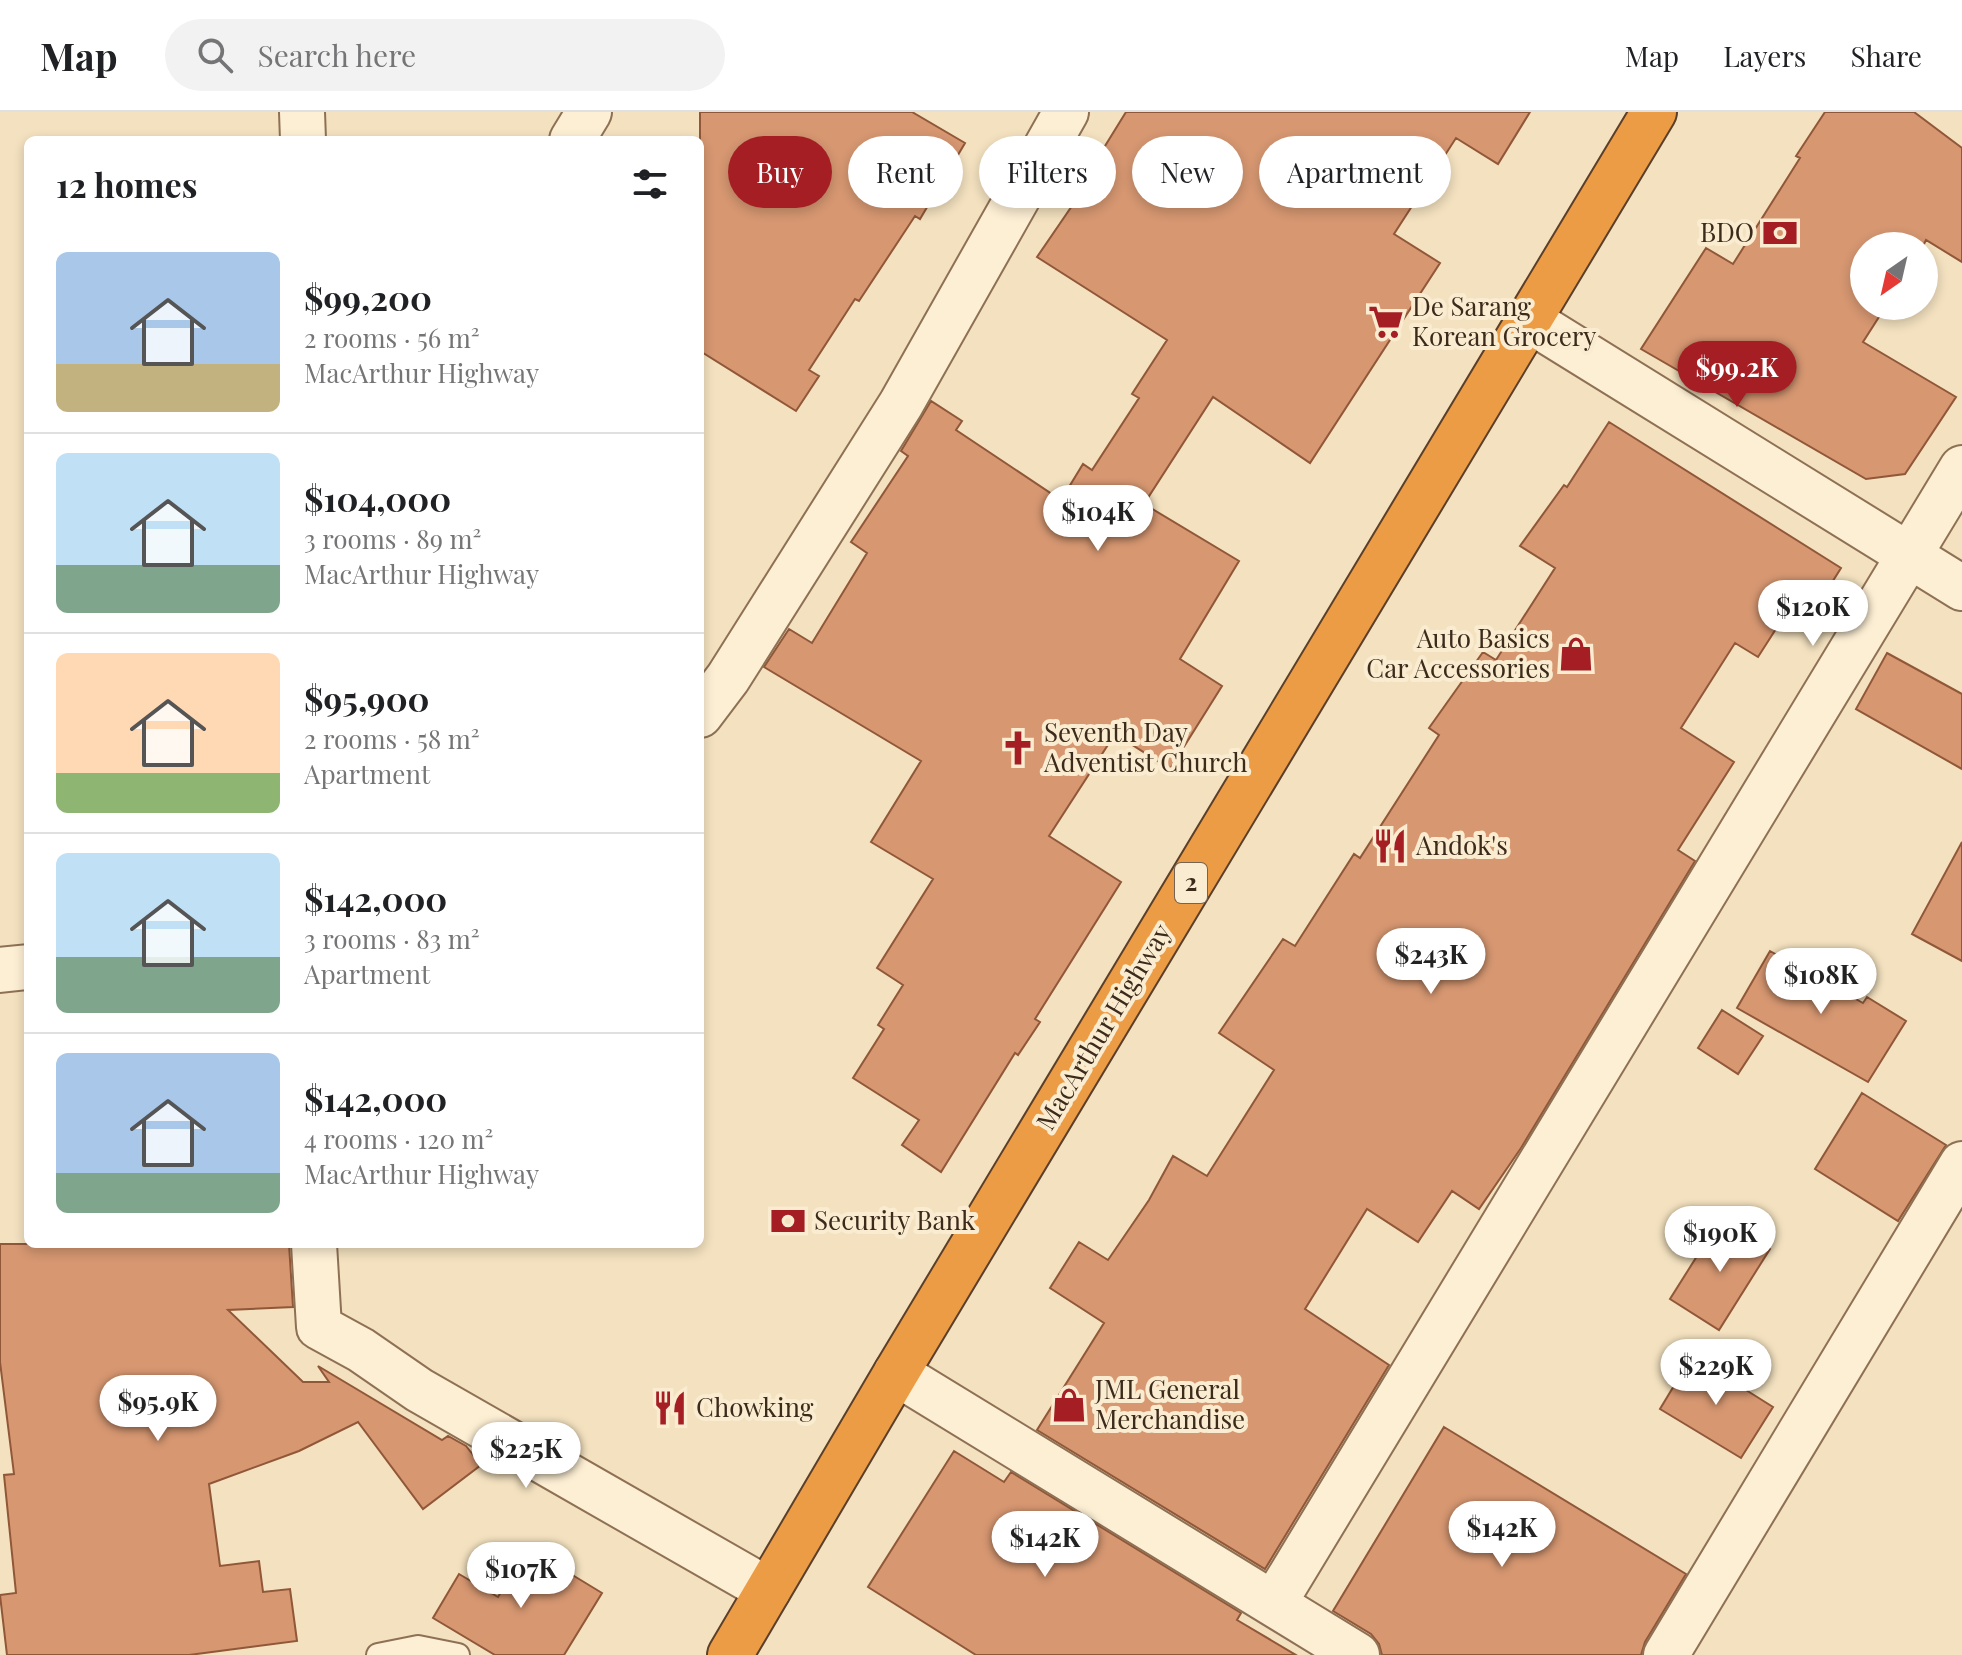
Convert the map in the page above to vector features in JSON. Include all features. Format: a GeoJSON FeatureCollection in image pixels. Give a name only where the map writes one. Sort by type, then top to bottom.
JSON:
{"type":"FeatureCollection","features":[{"type":"Feature","properties":{"kind":"highway","name":"MacArthur Highway"},"geometry":{"type":"LineString","coordinates":[[730,1655],[896,1373],[1654,112]]}},
{"type":"Feature","properties":{"kind":"street"},"geometry":{"type":"LineString","coordinates":[[302,112],[303,136]]}},
{"type":"Feature","properties":{"kind":"street"},"geometry":{"type":"LineString","coordinates":[[574,136],[589,112]]}},
{"type":"Feature","properties":{"kind":"street"},"geometry":{"type":"LineString","coordinates":[[704,710],[728,678],[901,404],[1066,112]]}},
{"type":"Feature","properties":{"kind":"street"},"geometry":{"type":"LineString","coordinates":[[1529,320],[1962,588]]}},
{"type":"Feature","properties":{"kind":"street"},"geometry":{"type":"LineString","coordinates":[[1274,1603],[1962,468]]}},
{"type":"Feature","properties":{"kind":"street"},"geometry":{"type":"LineString","coordinates":[[0,970],[24,967]]}},
{"type":"Feature","properties":{"kind":"street"},"geometry":{"type":"LineString","coordinates":[[1666,1655],[1962,1164]]}},
{"type":"Feature","properties":{"kind":"street"},"geometry":{"type":"LineString","coordinates":[[314,1248],[319,1327],[361,1350],[419,1390],[768,1590]]}},
{"type":"Feature","properties":{"kind":"street"},"geometry":{"type":"LineString","coordinates":[[896,1373],[1357,1655]]}},
{"type":"Feature","properties":{"kind":"lane"},"geometry":{"type":"LineString","coordinates":[[378,1655],[418,1647],[458,1655]]}},
{"type":"Feature","properties":{"kind":"building"},"geometry":{"type":"Polygon","coordinates":[[[700,112],[912,112],[953,136],[848,136],[848,208],[927,208],[920,219],[915,216],[809,370],[819,376],[796,411],[704,354],[704,136],[700,136],[700,112]]]}},
{"type":"Feature","properties":{"kind":"building"},"geometry":{"type":"Polygon","coordinates":[[[1126,112],[1530,112],[1498,164],[1456,138],[1451,146],[1451,136],[1259,136],[1259,208],[1411,208],[1394,234],[1440,263],[1310,463],[1213,397],[1144,504],[1239,561],[1180,659],[1222,686],[1170,769],[1115,734],[1049,836],[1121,882],[1035,1019],[1040,1022],[1018,1055],[1015,1053],[941,1172],[902,1145],[919,1120],[853,1078],[884,1029],[878,1025],[903,985],[877,968],[933,879],[871,842],[921,761],[764,667],[789,629],[812,643],[867,553],[851,542],[908,456],[901,451],[931,401],[962,421],[956,430],[1061,500],[1083,464],[1092,470],[1139,398],[1132,394],[1167,340],[1037,257],[1071,208],[1116,208],[1116,136],[1111,136],[1126,112]]]}},
{"type":"Feature","properties":{"kind":"building"},"geometry":{"type":"Polygon","coordinates":[[[1825,112],[1914,112],[1962,148],[1962,262],[1938,247],[1938,232],[1850,232],[1850,320],[1877,320],[1863,342],[1956,397],[1905,474],[1866,479],[1641,349],[1706,248],[1733,264],[1800,158],[1796,156],[1825,112]]]}},
{"type":"Feature","properties":{"kind":"building"},"geometry":{"type":"Polygon","coordinates":[[[1609,422],[1841,568],[1809,619],[1790,607],[1758,657],[1735,643],[1681,728],[1734,762],[1678,850],[1695,861],[1521,1148],[1479,1209],[1452,1191],[1418,1242],[1367,1209],[1305,1309],[1389,1365],[1265,1569],[1037,1430],[1104,1323],[1050,1288],[1079,1242],[1108,1260],[1149,1200],[1173,1156],[1207,1176],[1274,1070],[1219,1033],[1283,939],[1295,946],[1354,854],[1360,858],[1439,735],[1429,728],[1483,652],[1496,660],[1555,568],[1520,546],[1564,485],[1567,487],[1609,422]]]}},
{"type":"Feature","properties":{"kind":"building"},"geometry":{"type":"Polygon","coordinates":[[[1887,653],[1962,694],[1962,769],[1856,709],[1887,653]]]}},
{"type":"Feature","properties":{"kind":"building"},"geometry":{"type":"Polygon","coordinates":[[[1962,842],[1962,961],[1912,934],[1962,842]]]}},
{"type":"Feature","properties":{"kind":"building"},"geometry":{"type":"Polygon","coordinates":[[[1770,951],[1863,1003],[1867,997],[1906,1021],[1868,1082],[1737,1008],[1770,951]]]}},
{"type":"Feature","properties":{"kind":"building"},"geometry":{"type":"Polygon","coordinates":[[[1722,1010],[1763,1036],[1738,1074],[1698,1048],[1722,1010]]]}},
{"type":"Feature","properties":{"kind":"building"},"geometry":{"type":"Polygon","coordinates":[[[1862,1093],[1946,1145],[1898,1221],[1815,1169],[1862,1093]]]}},
{"type":"Feature","properties":{"kind":"building"},"geometry":{"type":"Polygon","coordinates":[[[1721,1218],[1770,1249],[1719,1330],[1670,1299],[1721,1218]]]}},
{"type":"Feature","properties":{"kind":"building"},"geometry":{"type":"Polygon","coordinates":[[[0,1244],[24,1244],[24,1248],[289,1248],[293,1307],[228,1310],[303,1382],[329,1382],[318,1366],[442,1440],[448,1436],[466,1446],[481,1465],[423,1509],[358,1422],[299,1451],[209,1484],[220,1566],[259,1561],[263,1592],[290,1589],[297,1641],[189,1655],[7,1655],[0,1595],[16,1593],[4,1475],[14,1474],[0,1362],[0,1244]]]}},
{"type":"Feature","properties":{"kind":"building"},"geometry":{"type":"Polygon","coordinates":[[[1692,1356],[1773,1407],[1741,1458],[1660,1409],[1692,1356]]]}},
{"type":"Feature","properties":{"kind":"building"},"geometry":{"type":"Polygon","coordinates":[[[1444,1427],[1686,1574],[1645,1642],[1641,1655],[1382,1655],[1379,1644],[1371,1634],[1333,1611],[1444,1427]]]}},
{"type":"Feature","properties":{"kind":"building"},"geometry":{"type":"Polygon","coordinates":[[[954,1451],[1004,1482],[1011,1472],[1241,1613],[1237,1620],[1296,1655],[976,1655],[868,1587],[954,1451]]]}},
{"type":"Feature","properties":{"kind":"building"},"geometry":{"type":"Polygon","coordinates":[[[528,1548],[602,1593],[564,1655],[495,1655],[433,1618],[459,1574],[498,1597],[528,1548]]]}},
{"type":"Feature","properties":{"kind":"place","name":"BDO"},"geometry":{"type":"Point","coordinates":[1780,233]}},
{"type":"Feature","properties":{"kind":"place","name":"De Sarang Korean Grocery"},"geometry":{"type":"Point","coordinates":[1386,322]}},
{"type":"Feature","properties":{"kind":"place","name":"Auto Basics Car Accessories"},"geometry":{"type":"Point","coordinates":[1576,654]}},
{"type":"Feature","properties":{"kind":"place","name":"Seventh Day Adventist Church"},"geometry":{"type":"Point","coordinates":[1018,748]}},
{"type":"Feature","properties":{"kind":"place","name":"Andok's"},"geometry":{"type":"Point","coordinates":[1390,846]}},
{"type":"Feature","properties":{"kind":"place","name":"Security Bank"},"geometry":{"type":"Point","coordinates":[788,1221]}},
{"type":"Feature","properties":{"kind":"place","name":"JML General Merchandise"},"geometry":{"type":"Point","coordinates":[1069,1405]}},
{"type":"Feature","properties":{"kind":"place","name":"Chowking"},"geometry":{"type":"Point","coordinates":[670,1408]}}]}
